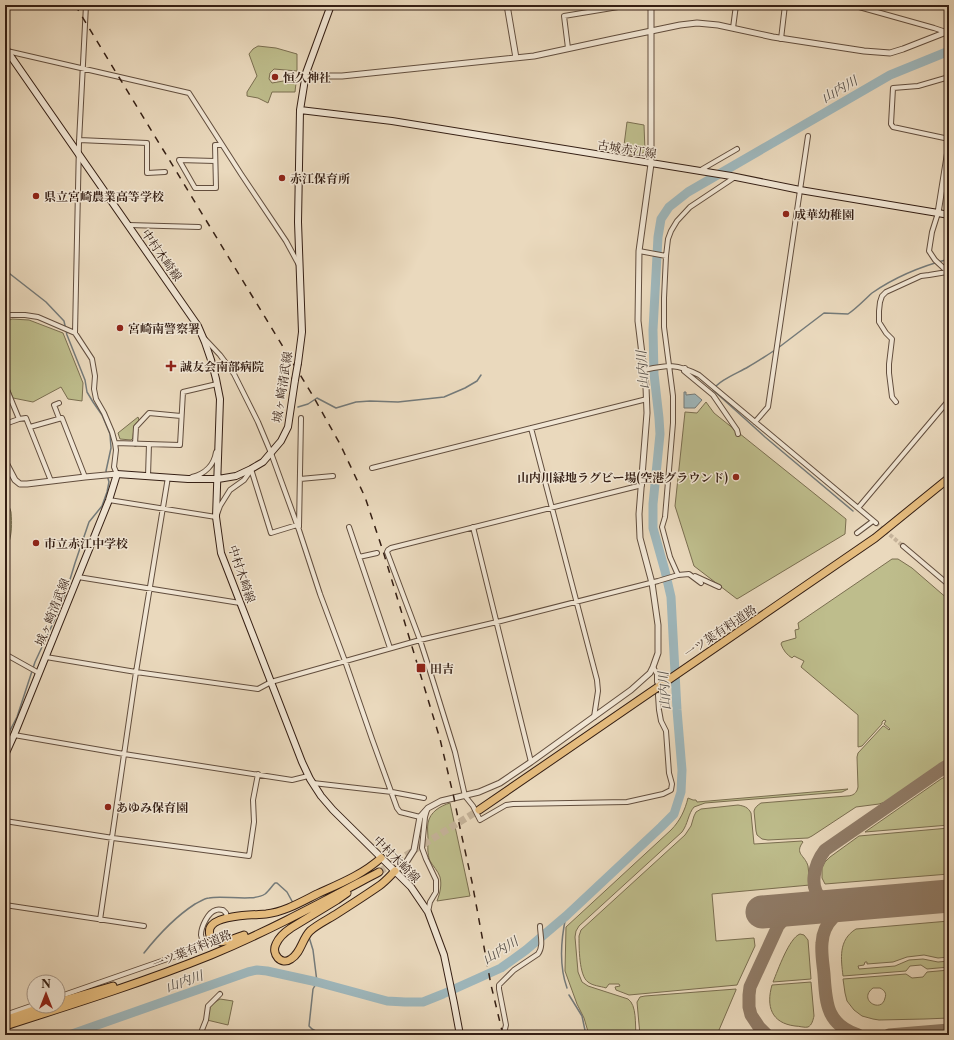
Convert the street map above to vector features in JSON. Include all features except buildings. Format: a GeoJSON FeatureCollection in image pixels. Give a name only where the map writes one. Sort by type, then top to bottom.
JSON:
{"type":"FeatureCollection","features":[{"type":"Feature","properties":{"kind":"main road","name":"城ヶ崎清武線"},"geometry":{"type":"LineString","coordinates":[[5,755],[14,735],[37,672],[46,657],[109,500],[113,475],[188,479],[218,479],[236,476],[251,470],[263,462],[281,441],[288,427],[302,332],[298,222],[300,110],[306,73],[331,5]]}},
{"type":"Feature","properties":{"kind":"main road","name":"中村木崎線"},"geometry":{"type":"LineString","coordinates":[[6,50],[198,326],[203,337],[220,399],[216,517],[221,553],[302,762],[312,783],[333,810],[411,887],[428,912],[444,955],[460,1035]]}},
{"type":"Feature","properties":{"kind":"main road","name":"古城赤江線"},"geometry":{"type":"LineString","coordinates":[[300,110],[392,121],[733,177],[949,215]]}},
{"type":"Feature","properties":{"kind":"main road","name":"一ツ葉有料道路"},"geometry":{"type":"LineString","coordinates":[[479,810],[660,682],[688,666],[875,538],[949,478]]}},
{"type":"Feature","properties":{"kind":"main road"},"geometry":{"type":"LineString","coordinates":[[305,911],[231,940],[216,942],[210,936],[211,926],[220,920],[267,914],[291,907],[350,879],[372,866],[381,858]]}},
{"type":"Feature","properties":{"kind":"main road","name":"一ツ葉有料道路"},"geometry":{"type":"LineString","coordinates":[[5,1026],[127,987],[211,954],[305,911],[379,872],[337,900],[294,925],[284,934],[276,944],[275,953],[280,961],[286,962],[292,959],[297,953],[304,938],[310,932],[380,885],[395,872]]}},
{"type":"Feature","properties":{"kind":"main road"},"geometry":{"type":"LineString","coordinates":[[66,1000],[178,967]]}},
{"type":"Feature","properties":{"kind":"main road"},"geometry":{"type":"LineString","coordinates":[[5,1020],[26,1013]]}},
{"type":"Feature","properties":{"kind":"street"},"geometry":{"type":"LineString","coordinates":[[5,461],[15,480],[20,484],[113,475],[116,454],[115,443],[104,413],[96,399],[94,389],[95,376],[92,359],[75,333],[78,154],[86,5]]}},
{"type":"Feature","properties":{"kind":"street"},"geometry":{"type":"LineString","coordinates":[[507,5],[516,58]]}},
{"type":"Feature","properties":{"kind":"street"},"geometry":{"type":"LineString","coordinates":[[568,48],[564,16],[618,7],[618,5]]}},
{"type":"Feature","properties":{"kind":"street"},"geometry":{"type":"LineString","coordinates":[[395,872],[407,861],[414,850],[420,817],[428,808],[441,801],[479,792],[500,783],[631,690],[650,673],[654,667],[658,653],[656,612],[652,583],[640,538],[639,514],[647,413],[646,370],[638,321],[639,252],[651,164],[651,5]]}},
{"type":"Feature","properties":{"kind":"street"},"geometry":{"type":"LineString","coordinates":[[733,28],[736,5]]}},
{"type":"Feature","properties":{"kind":"street"},"geometry":{"type":"LineString","coordinates":[[781,38],[785,5]]}},
{"type":"Feature","properties":{"kind":"street"},"geometry":{"type":"LineString","coordinates":[[852,5],[948,32]]}},
{"type":"Feature","properties":{"kind":"street"},"geometry":{"type":"LineString","coordinates":[[306,73],[318,76],[342,76],[534,56],[697,22],[781,38],[864,51],[890,53],[948,32]]}},
{"type":"Feature","properties":{"kind":"street"},"geometry":{"type":"LineString","coordinates":[[6,50],[189,92],[222,145],[286,241],[299,266]]}},
{"type":"Feature","properties":{"kind":"street"},"geometry":{"type":"LineString","coordinates":[[949,78],[918,86],[893,88],[890,124],[893,127],[949,139]]}},
{"type":"Feature","properties":{"kind":"street"},"geometry":{"type":"LineString","coordinates":[[755,422],[768,407],[808,136]]}},
{"type":"Feature","properties":{"kind":"street"},"geometry":{"type":"LineString","coordinates":[[79,140],[147,143],[147,172],[165,172]]}},
{"type":"Feature","properties":{"kind":"street"},"geometry":{"type":"LineString","coordinates":[[948,272],[935,260],[929,251],[932,232],[938,213],[949,144]]}},
{"type":"Feature","properties":{"kind":"street"},"geometry":{"type":"LineString","coordinates":[[215,161],[179,160],[195,188],[216,188],[215,145],[222,145]]}},
{"type":"Feature","properties":{"kind":"street"},"geometry":{"type":"LineString","coordinates":[[700,172],[737,149]]}},
{"type":"Feature","properties":{"kind":"street"},"geometry":{"type":"LineString","coordinates":[[676,576],[662,528],[665,517],[673,423],[673,396],[667,366],[664,327],[664,298],[668,239],[677,220],[690,207],[733,177]]}},
{"type":"Feature","properties":{"kind":"street"},"geometry":{"type":"LineString","coordinates":[[128,225],[199,227]]}},
{"type":"Feature","properties":{"kind":"street"},"geometry":{"type":"LineString","coordinates":[[639,252],[666,256]]}},
{"type":"Feature","properties":{"kind":"street"},"geometry":{"type":"LineString","coordinates":[[896,402],[892,397],[889,364],[892,339],[879,322],[879,311],[882,296],[886,292],[921,276],[948,272]]}},
{"type":"Feature","properties":{"kind":"street"},"geometry":{"type":"LineString","coordinates":[[5,317],[11,315],[25,315],[38,318],[75,333]]}},
{"type":"Feature","properties":{"kind":"street"},"geometry":{"type":"LineString","coordinates":[[203,337],[220,355],[234,374],[258,422],[271,453],[397,808],[400,812],[420,817]]}},
{"type":"Feature","properties":{"kind":"street"},"geometry":{"type":"LineString","coordinates":[[646,370],[667,366],[681,367],[699,375],[875,522],[857,533]]}},
{"type":"Feature","properties":{"kind":"street"},"geometry":{"type":"LineString","coordinates":[[685,368],[684,371],[713,395],[737,430],[738,434]]}},
{"type":"Feature","properties":{"kind":"street"},"geometry":{"type":"LineString","coordinates":[[115,443],[180,446],[183,392],[217,384]]}},
{"type":"Feature","properties":{"kind":"street"},"geometry":{"type":"LineString","coordinates":[[5,385],[19,419]]}},
{"type":"Feature","properties":{"kind":"street"},"geometry":{"type":"LineString","coordinates":[[372,468],[646,399]]}},
{"type":"Feature","properties":{"kind":"street"},"geometry":{"type":"LineString","coordinates":[[858,508],[949,400]]}},
{"type":"Feature","properties":{"kind":"street"},"geometry":{"type":"LineString","coordinates":[[59,403],[54,405],[59,418],[62,418],[85,477]]}},
{"type":"Feature","properties":{"kind":"street"},"geometry":{"type":"LineString","coordinates":[[135,444],[136,427],[150,413],[181,416]]}},
{"type":"Feature","properties":{"kind":"street"},"geometry":{"type":"LineString","coordinates":[[5,424],[26,418],[51,481]]}},
{"type":"Feature","properties":{"kind":"street"},"geometry":{"type":"LineString","coordinates":[[30,427],[59,418]]}},
{"type":"Feature","properties":{"kind":"street"},"geometry":{"type":"LineString","coordinates":[[299,530],[301,418]]}},
{"type":"Feature","properties":{"kind":"street"},"geometry":{"type":"LineString","coordinates":[[531,428],[597,680],[598,690],[594,717]]}},
{"type":"Feature","properties":{"kind":"street"},"geometry":{"type":"LineString","coordinates":[[188,479],[198,476],[209,468],[215,459],[216,446],[219,439]]}},
{"type":"Feature","properties":{"kind":"street"},"geometry":{"type":"LineString","coordinates":[[148,476],[149,444]]}},
{"type":"Feature","properties":{"kind":"street"},"geometry":{"type":"LineString","coordinates":[[251,470],[271,533],[297,525]]}},
{"type":"Feature","properties":{"kind":"street"},"geometry":{"type":"LineString","coordinates":[[109,500],[216,517],[220,506],[230,490],[244,480],[251,470]]}},
{"type":"Feature","properties":{"kind":"street"},"geometry":{"type":"LineString","coordinates":[[300,479],[333,476]]}},
{"type":"Feature","properties":{"kind":"street"},"geometry":{"type":"LineString","coordinates":[[100,920],[136,672],[168,477]]}},
{"type":"Feature","properties":{"kind":"street"},"geometry":{"type":"LineString","coordinates":[[642,485],[390,548],[387,552],[420,640],[455,752],[465,796],[473,806],[480,820],[506,805],[627,802],[663,794],[670,790],[672,784],[669,773],[666,731],[658,710],[658,695]]}},
{"type":"Feature","properties":{"kind":"street"},"geometry":{"type":"LineString","coordinates":[[349,527],[390,648]]}},
{"type":"Feature","properties":{"kind":"street"},"geometry":{"type":"LineString","coordinates":[[473,527],[531,762]]}},
{"type":"Feature","properties":{"kind":"street"},"geometry":{"type":"LineString","coordinates":[[903,546],[949,585]]}},
{"type":"Feature","properties":{"kind":"street"},"geometry":{"type":"LineString","coordinates":[[359,557],[377,552]]}},
{"type":"Feature","properties":{"kind":"street"},"geometry":{"type":"LineString","coordinates":[[689,574],[701,583]]}},
{"type":"Feature","properties":{"kind":"street"},"geometry":{"type":"LineString","coordinates":[[46,657],[136,672],[258,689],[271,682],[390,648],[658,582],[676,576],[689,574],[720,588]]}},
{"type":"Feature","properties":{"kind":"street"},"geometry":{"type":"LineString","coordinates":[[78,577],[240,603]]}},
{"type":"Feature","properties":{"kind":"street"},"geometry":{"type":"LineString","coordinates":[[5,654],[37,672]]}},
{"type":"Feature","properties":{"kind":"street"},"geometry":{"type":"LineString","coordinates":[[654,667],[660,682]]}},
{"type":"Feature","properties":{"kind":"street"},"geometry":{"type":"LineString","coordinates":[[14,735],[292,780],[308,776]]}},
{"type":"Feature","properties":{"kind":"street"},"geometry":{"type":"LineString","coordinates":[[5,821],[113,838],[248,856],[254,822],[254,800],[258,774]]}},
{"type":"Feature","properties":{"kind":"street"},"geometry":{"type":"LineString","coordinates":[[312,783],[392,792],[424,798]]}},
{"type":"Feature","properties":{"kind":"street"},"geometry":{"type":"LineString","coordinates":[[428,808],[425,817],[422,848],[436,880],[436,892],[430,902],[428,912]]}},
{"type":"Feature","properties":{"kind":"street"},"geometry":{"type":"LineString","coordinates":[[5,905],[144,926]]}},
{"type":"Feature","properties":{"kind":"street"},"geometry":{"type":"LineString","coordinates":[[66,994],[199,948],[203,945],[201,934],[208,917],[214,911],[223,910],[227,918]]}},
{"type":"Feature","properties":{"kind":"street"},"geometry":{"type":"LineString","coordinates":[[505,1035],[506,1025],[499,985],[514,970],[538,954],[542,947],[540,926]]}},
{"type":"Feature","properties":{"kind":"street"},"geometry":{"type":"LineString","coordinates":[[202,1035],[208,1006],[220,994]]}},
{"type":"Feature","properties":{"kind":"street"},"geometry":{"type":"LineString","coordinates":[[5,1015],[26,1008]]}},
{"type":"Feature","properties":{"kind":"shaded area"},"geometry":{"type":"Polygon","coordinates":[[[258,46],[276,48],[297,54],[297,71],[274,69],[270,73],[269,79],[272,83],[295,79],[295,92],[272,92],[268,103],[258,98],[247,96],[247,92],[257,76],[249,54],[258,46]]]}},
{"type":"Feature","properties":{"kind":"shaded area"},"geometry":{"type":"Polygon","coordinates":[[[627,122],[644,125],[645,151],[639,156],[623,153],[627,122]]]}},
{"type":"Feature","properties":{"kind":"shaded area"},"geometry":{"type":"Polygon","coordinates":[[[12,319],[29,320],[63,333],[83,383],[82,401],[68,399],[61,387],[33,402],[13,398],[5,379],[5,322],[12,319]]]}},
{"type":"Feature","properties":{"kind":"shaded area","name":"山内川緑地ラグビー場(空港グラウンド)"},"geometry":{"type":"Polygon","coordinates":[[[706,402],[714,413],[846,519],[845,534],[737,599],[694,566],[675,506],[685,412],[697,413],[706,402]]]}},
{"type":"Feature","properties":{"kind":"shaded area"},"geometry":{"type":"Polygon","coordinates":[[[138,417],[139,420],[134,426],[133,438],[131,440],[120,439],[118,433],[138,417]]]}},
{"type":"Feature","properties":{"kind":"shaded area"},"geometry":{"type":"Polygon","coordinates":[[[5,500],[10,508],[12,525],[8,545],[5,546],[5,500]]]}},
{"type":"Feature","properties":{"kind":"shaded area"},"geometry":{"type":"Polygon","coordinates":[[[892,559],[898,559],[912,568],[949,600],[949,760],[937,766],[885,802],[856,807],[808,838],[762,839],[757,835],[756,831],[754,811],[758,805],[761,803],[853,795],[857,791],[858,787],[858,753],[883,726],[889,730],[890,729],[884,724],[886,721],[884,720],[862,746],[858,747],[858,715],[801,667],[804,661],[794,656],[792,658],[790,657],[781,644],[782,642],[796,638],[795,630],[799,629],[798,623],[892,559]]]}},
{"type":"Feature","properties":{"kind":"shaded area"},"geometry":{"type":"Polygon","coordinates":[[[949,775],[949,825],[865,832],[941,779],[949,775]]]}},
{"type":"Feature","properties":{"kind":"shaded area"},"geometry":{"type":"Polygon","coordinates":[[[848,789],[842,792],[705,803],[694,807],[682,832],[579,926],[576,931],[575,937],[578,972],[582,982],[588,986],[628,999],[633,1006],[635,1016],[636,1035],[589,1035],[584,1018],[577,1004],[565,971],[566,927],[671,830],[682,815],[688,798],[696,800],[697,802],[848,789]]]}},
{"type":"Feature","properties":{"kind":"shaded area"},"geometry":{"type":"Polygon","coordinates":[[[450,803],[470,896],[437,901],[441,880],[429,858],[428,825],[429,819],[433,813],[439,808],[450,803]]]}},
{"type":"Feature","properties":{"kind":"shaded area"},"geometry":{"type":"Polygon","coordinates":[[[738,805],[746,807],[751,813],[754,844],[803,842],[800,852],[807,862],[810,885],[712,894],[716,941],[754,938],[755,946],[737,985],[629,995],[616,990],[615,987],[620,986],[619,984],[609,984],[606,988],[588,982],[583,974],[580,961],[579,936],[581,930],[685,835],[691,826],[696,812],[701,809],[738,805]]]}},
{"type":"Feature","properties":{"kind":"shaded area"},"geometry":{"type":"Polygon","coordinates":[[[949,828],[949,874],[825,884],[822,878],[822,868],[825,862],[859,836],[949,828]]]}},
{"type":"Feature","properties":{"kind":"shaded area"},"geometry":{"type":"Polygon","coordinates":[[[949,921],[949,957],[938,958],[924,955],[907,957],[893,962],[867,964],[867,962],[865,962],[864,965],[858,966],[859,969],[895,966],[909,960],[923,959],[938,962],[949,961],[949,967],[927,969],[921,965],[910,966],[906,971],[843,976],[841,957],[843,944],[850,933],[856,929],[949,921]]]}},
{"type":"Feature","properties":{"kind":"shaded area"},"geometry":{"type":"Polygon","coordinates":[[[800,934],[804,935],[808,940],[811,979],[773,982],[788,948],[800,934]]]}},
{"type":"Feature","properties":{"kind":"shaded area"},"geometry":{"type":"Polygon","coordinates":[[[949,970],[949,1018],[873,1019],[862,1016],[854,1010],[847,1001],[843,979],[906,974],[912,978],[923,977],[927,972],[949,970]],[[873,988],[869,993],[869,1001],[872,1004],[880,1005],[883,1003],[886,995],[880,988],[873,988]]]}},
{"type":"Feature","properties":{"kind":"shaded area"},"geometry":{"type":"Polygon","coordinates":[[[811,982],[814,1016],[809,1026],[795,1026],[780,1021],[772,1012],[770,1006],[770,993],[772,985],[811,982]]]}},
{"type":"Feature","properties":{"kind":"shaded area"},"geometry":{"type":"Polygon","coordinates":[[[736,989],[719,1030],[713,1035],[640,1035],[637,1002],[640,997],[736,989]]]}},
{"type":"Feature","properties":{"kind":"shaded area"},"geometry":{"type":"Polygon","coordinates":[[[220,999],[233,1001],[228,1025],[207,1020],[209,1006],[220,999]]]}},
{"type":"Feature","properties":{"kind":"water"},"geometry":{"type":"Polygon","coordinates":[[[684,392],[686,392],[686,395],[695,394],[702,400],[695,408],[684,408],[684,392]]]}},
{"type":"Feature","properties":{"kind":"waterway","name":"山内川"},"geometry":{"type":"LineString","coordinates":[[69,1035],[257,970],[317,982],[387,1001],[423,1002],[501,968],[526,950],[566,916],[674,814],[681,792],[682,770],[671,597],[653,528],[653,504],[660,434],[654,374],[653,330],[658,237],[661,219],[669,207],[688,192],[890,75],[949,51]]}},
{"type":"Feature","properties":{"kind":"waterway"},"geometry":{"type":"LineString","coordinates":[[778,348],[824,313],[848,314],[872,293],[899,277],[949,259]]}},
{"type":"Feature","properties":{"kind":"waterway"},"geometry":{"type":"LineString","coordinates":[[5,270],[46,302],[64,321],[67,335],[85,380],[87,392],[102,415],[110,434],[111,448],[106,471],[109,482],[102,506],[89,522],[68,586],[35,662],[17,717],[5,740]]}},
{"type":"Feature","properties":{"kind":"waterway"},"geometry":{"type":"LineString","coordinates":[[775,350],[724,380],[713,390],[765,437],[853,511]]}},
{"type":"Feature","properties":{"kind":"waterway"},"geometry":{"type":"LineString","coordinates":[[298,407],[308,404],[317,398],[336,408],[356,402],[398,402],[444,397],[477,381],[481,375]]}},
{"type":"Feature","properties":{"kind":"waterway"},"geometry":{"type":"LineString","coordinates":[[144,953],[174,920],[195,904],[206,899],[215,897],[253,898],[265,894],[275,883],[277,883],[287,892],[293,903]]}},
{"type":"Feature","properties":{"kind":"waterway"},"geometry":{"type":"LineString","coordinates":[[566,916],[563,934],[562,962],[564,980],[567,988]]}},
{"type":"Feature","properties":{"kind":"waterway"},"geometry":{"type":"LineString","coordinates":[[309,937],[313,950],[317,982],[313,989],[309,1026],[323,1035]]}},
{"type":"Feature","properties":{"kind":"waterway"},"geometry":{"type":"LineString","coordinates":[[569,995],[582,1016],[586,1035]]}},
{"type":"Feature","properties":{"kind":"taxiway"},"geometry":{"type":"LineString","coordinates":[[838,905],[828,903],[823,900],[815,889],[814,875],[821,855],[825,850],[949,765]]}},
{"type":"Feature","properties":{"kind":"taxiway"},"geometry":{"type":"LineString","coordinates":[[858,903],[844,909],[833,917],[823,935],[822,951],[827,1003],[830,1011],[839,1025],[858,1035]]}},
{"type":"Feature","properties":{"kind":"taxiway"},"geometry":{"type":"LineString","coordinates":[[767,1035],[759,1027],[751,1015],[749,1007],[750,987],[778,926],[784,919],[804,908]]}},
{"type":"Feature","properties":{"kind":"taxiway"},"geometry":{"type":"LineString","coordinates":[[889,1035],[949,1030]]}},
{"type":"Feature","properties":{"kind":"runway"},"geometry":{"type":"LineString","coordinates":[[762,912],[949,896]]}},
{"type":"Feature","properties":{"kind":"tunnel"},"geometry":{"type":"LineString","coordinates":[[876,523],[903,546]]}},
{"type":"Feature","properties":{"kind":"tunnel"},"geometry":{"type":"LineString","coordinates":[[379,872],[479,810]]}},
{"type":"Feature","properties":{"kind":"railway"},"geometry":{"type":"LineString","coordinates":[[75,5],[313,396],[340,444],[365,497],[383,551],[440,739],[472,882],[491,985],[503,1035]]}},
{"type":"Feature","properties":{"kind":"place","name":"恒久神社"},"geometry":{"type":"Point","coordinates":[275,77]}},
{"type":"Feature","properties":{"kind":"place","name":"赤江保育所"},"geometry":{"type":"Point","coordinates":[282,178]}},
{"type":"Feature","properties":{"kind":"place","name":"県立宮崎農業高等学校"},"geometry":{"type":"Point","coordinates":[36,196]}},
{"type":"Feature","properties":{"kind":"place","name":"成華幼稚園"},"geometry":{"type":"Point","coordinates":[786,214]}},
{"type":"Feature","properties":{"kind":"place","name":"宮崎南警察署"},"geometry":{"type":"Point","coordinates":[120,328]}},
{"type":"Feature","properties":{"kind":"place","name":"誠友会南部病院"},"geometry":{"type":"Point","coordinates":[171,366]}},
{"type":"Feature","properties":{"kind":"place","name":"山内川緑地ラグビー場(空港グラウンド)"},"geometry":{"type":"Point","coordinates":[736,477]}},
{"type":"Feature","properties":{"kind":"place","name":"市立赤江中学校"},"geometry":{"type":"Point","coordinates":[36,543]}},
{"type":"Feature","properties":{"kind":"place","name":"田吉"},"geometry":{"type":"Point","coordinates":[421,668]}},
{"type":"Feature","properties":{"kind":"place","name":"あゆみ保育園"},"geometry":{"type":"Point","coordinates":[108,807]}}]}
